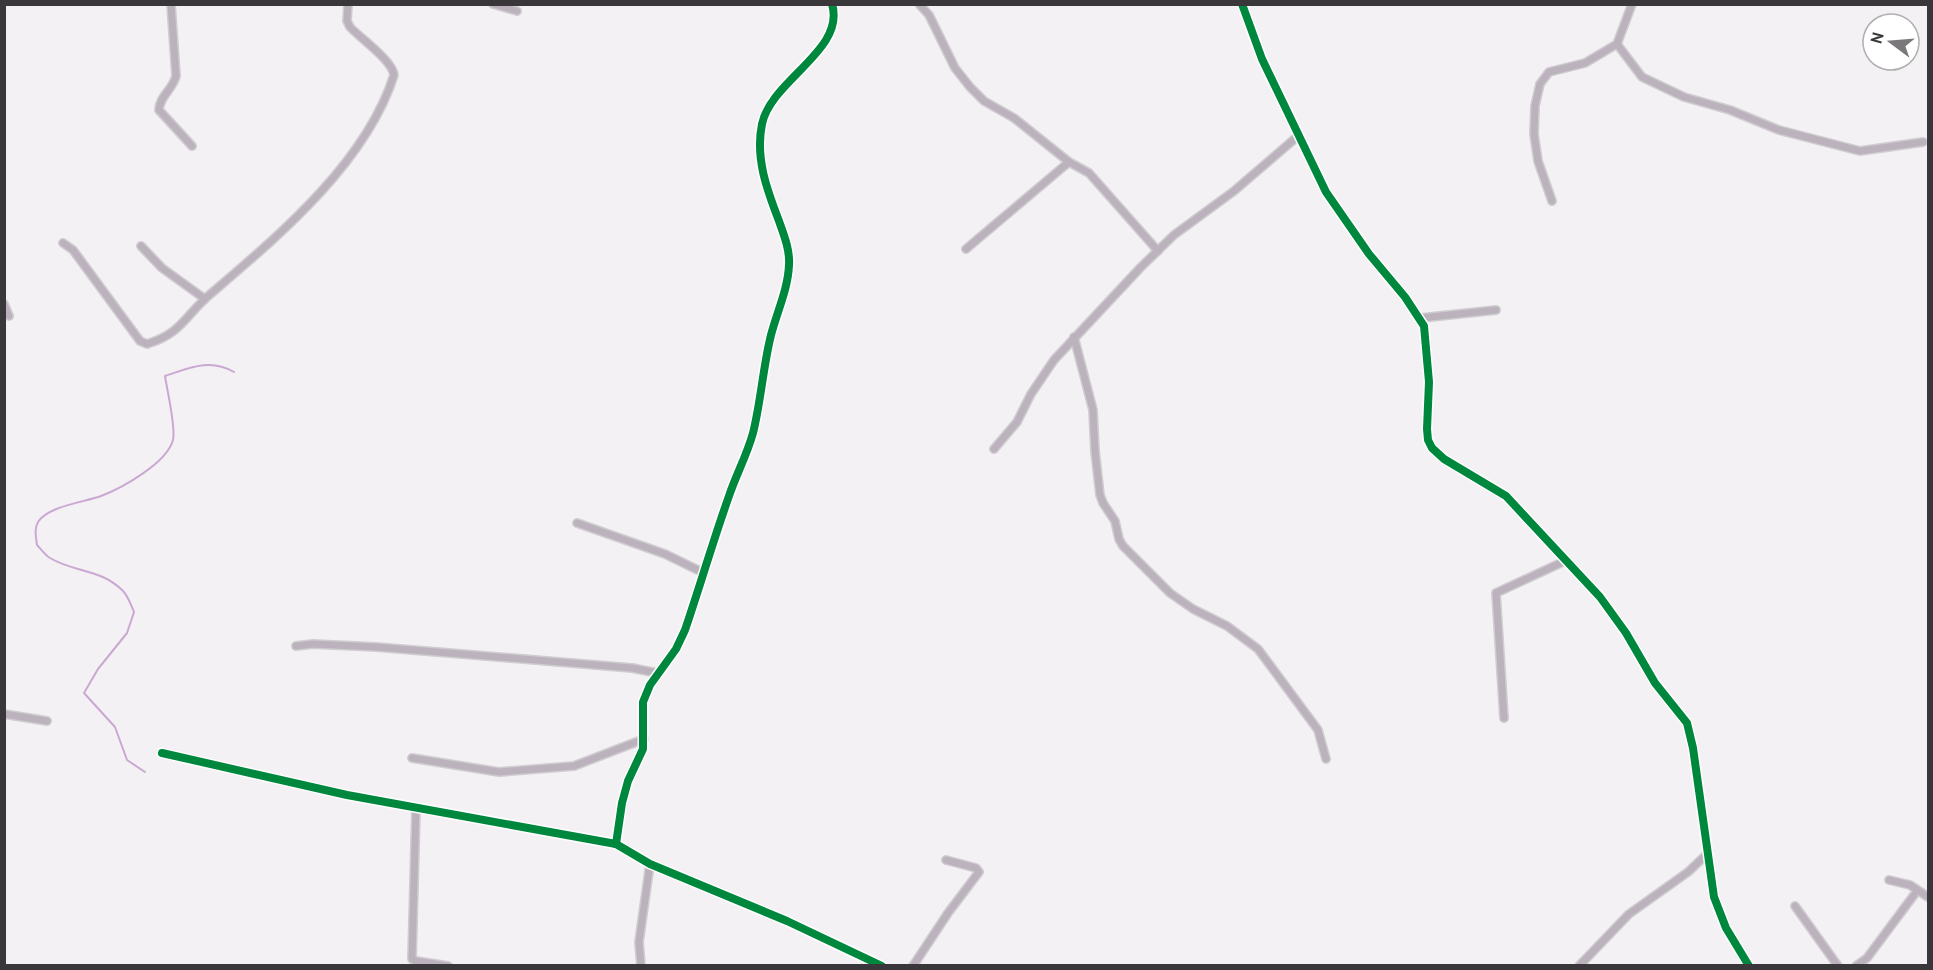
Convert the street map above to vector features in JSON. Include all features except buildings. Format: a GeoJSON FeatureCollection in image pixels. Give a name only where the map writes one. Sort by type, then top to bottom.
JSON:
{"type":"FeatureCollection","features":[{"type":"Feature","properties":{"kind":"street"},"geometry":{"type":"LineString","coordinates":[[171,4],[176,76],[173,86],[160,102],[159,110],[192,146]]}},
{"type":"Feature","properties":{"kind":"street"},"geometry":{"type":"LineString","coordinates":[[63,243],[73,250],[137,337],[144,343],[168,337],[176,331],[205,299],[255,258],[338,172],[363,140],[392,81],[393,70],[350,27],[347,21],[348,4]]}},
{"type":"Feature","properties":{"kind":"street"},"geometry":{"type":"LineString","coordinates":[[494,4],[516,11]]}},
{"type":"Feature","properties":{"kind":"street"},"geometry":{"type":"LineString","coordinates":[[616,844],[622,803],[628,782],[643,749],[643,702],[657,673],[675,649],[685,630],[731,491],[748,451],[771,336],[789,264],[787,244],[768,191],[761,162],[759,144],[762,121],[783,86],[816,54],[829,37],[834,16],[832,4]]}},
{"type":"Feature","properties":{"kind":"street"},"geometry":{"type":"LineString","coordinates":[[919,4],[929,15],[955,68],[970,87],[984,101],[1014,118],[1069,162],[1089,173],[1158,251]]}},
{"type":"Feature","properties":{"kind":"street"},"geometry":{"type":"LineString","coordinates":[[1242,4],[1262,59],[1326,192],[1369,254],[1421,318],[1426,337],[1429,382],[1427,429],[1428,440],[1432,448],[1444,459],[1506,496],[1600,597],[1655,683],[1687,723],[1693,748],[1714,897],[1726,928],[1749,966]]}},
{"type":"Feature","properties":{"kind":"street"},"geometry":{"type":"LineString","coordinates":[[1552,201],[1538,161],[1534,134],[1535,106],[1540,84],[1549,72],[1585,63],[1617,44],[1632,4]]}},
{"type":"Feature","properties":{"kind":"street"},"geometry":{"type":"LineString","coordinates":[[1617,44],[1642,77],[1684,97],[1730,110],[1779,129],[1860,152],[1923,142]]}},
{"type":"Feature","properties":{"kind":"street"},"geometry":{"type":"LineString","coordinates":[[994,449],[1017,422],[1036,386],[1074,337],[1174,235],[1234,191],[1298,136]]}},
{"type":"Feature","properties":{"kind":"street"},"geometry":{"type":"LineString","coordinates":[[966,249],[1069,162]]}},
{"type":"Feature","properties":{"kind":"street"},"geometry":{"type":"LineString","coordinates":[[141,246],[162,268],[205,299]]}},
{"type":"Feature","properties":{"kind":"street"},"geometry":{"type":"LineString","coordinates":[[4,304],[9,316]]}},
{"type":"Feature","properties":{"kind":"street"},"geometry":{"type":"LineString","coordinates":[[1421,318],[1496,310]]}},
{"type":"Feature","properties":{"kind":"street"},"geometry":{"type":"LineString","coordinates":[[1074,337],[1093,410],[1100,495],[1115,521],[1123,546],[1170,593],[1193,609],[1227,626],[1258,649],[1318,730],[1326,759]]}},
{"type":"Feature","properties":{"kind":"street"},"geometry":{"type":"LineString","coordinates":[[577,523],[664,554],[704,573]]}},
{"type":"Feature","properties":{"kind":"street"},"geometry":{"type":"LineString","coordinates":[[1504,718],[1496,593],[1565,561]]}},
{"type":"Feature","properties":{"kind":"street"},"geometry":{"type":"LineString","coordinates":[[296,646],[313,644],[376,646],[632,668],[657,673]]}},
{"type":"Feature","properties":{"kind":"street"},"geometry":{"type":"LineString","coordinates":[[4,714],[47,721]]}},
{"type":"Feature","properties":{"kind":"street"},"geometry":{"type":"LineString","coordinates":[[412,758],[499,772],[574,766],[644,739]]}},
{"type":"Feature","properties":{"kind":"street"},"geometry":{"type":"LineString","coordinates":[[162,753],[347,795],[616,844],[650,864],[715,893],[787,921],[882,966]]}},
{"type":"Feature","properties":{"kind":"street"},"geometry":{"type":"LineString","coordinates":[[416,808],[412,958],[416,961],[448,966]]}},
{"type":"Feature","properties":{"kind":"street"},"geometry":{"type":"LineString","coordinates":[[1579,966],[1629,914],[1688,872],[1708,853]]}},
{"type":"Feature","properties":{"kind":"street"},"geometry":{"type":"LineString","coordinates":[[913,966],[948,913],[979,872],[976,868],[946,860]]}},
{"type":"Feature","properties":{"kind":"street"},"geometry":{"type":"LineString","coordinates":[[641,966],[639,942],[650,864]]}},
{"type":"Feature","properties":{"kind":"street"},"geometry":{"type":"LineString","coordinates":[[1889,880],[1910,885],[1929,897]]}},
{"type":"Feature","properties":{"kind":"street"},"geometry":{"type":"LineString","coordinates":[[1856,966],[1867,958],[1914,895]]}},
{"type":"Feature","properties":{"kind":"street"},"geometry":{"type":"LineString","coordinates":[[1795,906],[1838,966]]}},
{"type":"Feature","properties":{"kind":"waterway"},"geometry":{"type":"LineString","coordinates":[[145,772],[127,760],[115,727],[84,693],[98,669],[127,633],[134,612],[131,604],[123,591],[105,578],[59,563],[48,557],[37,545],[36,527],[38,522],[50,512],[110,492],[143,474],[169,449],[174,434],[165,376],[208,365],[234,372]]}},
{"type":"Feature","properties":{"kind":"cycle path"},"geometry":{"type":"LineString","coordinates":[[616,844],[628,781],[643,749],[643,702],[650,685],[676,649],[685,630],[723,513],[751,441],[771,335],[787,283],[788,248],[761,161],[762,124],[768,108],[779,93],[818,51],[828,36],[833,21],[832,4]]}},
{"type":"Feature","properties":{"kind":"cycle path"},"geometry":{"type":"LineString","coordinates":[[1242,4],[1262,59],[1326,192],[1369,254],[1405,297],[1424,326],[1429,382],[1427,429],[1428,440],[1432,448],[1444,459],[1506,496],[1600,597],[1626,633],[1655,683],[1687,723],[1693,748],[1714,897],[1726,928],[1749,966]]}},
{"type":"Feature","properties":{"kind":"cycle path"},"geometry":{"type":"LineString","coordinates":[[162,753],[347,795],[616,844],[650,864],[787,921],[882,966]]}}]}
